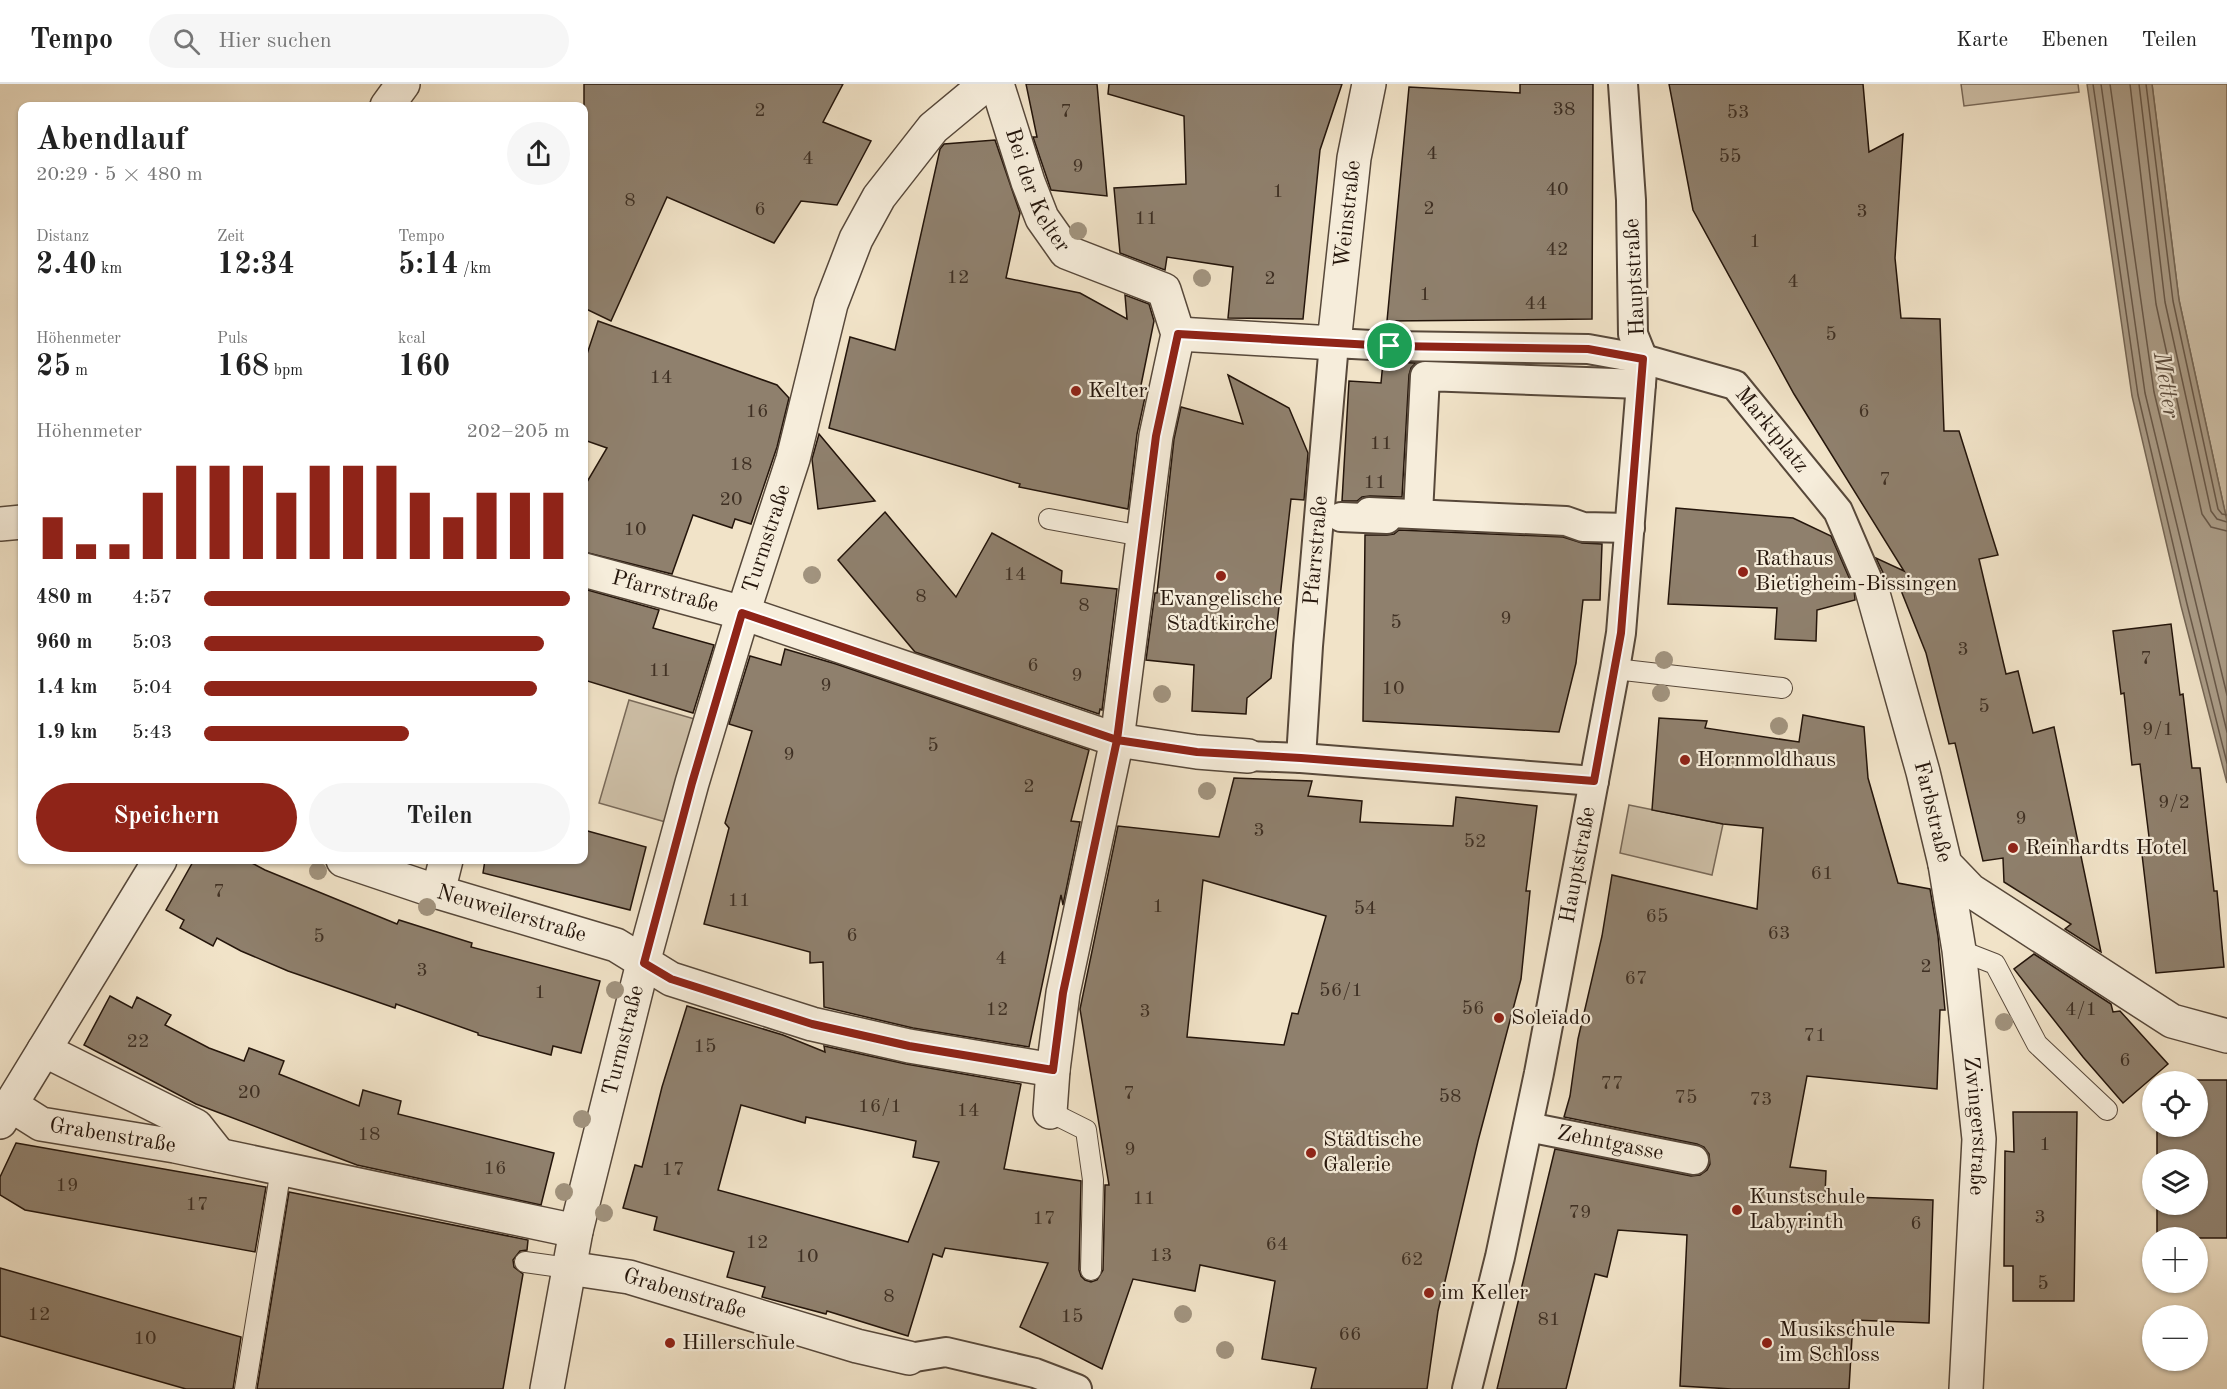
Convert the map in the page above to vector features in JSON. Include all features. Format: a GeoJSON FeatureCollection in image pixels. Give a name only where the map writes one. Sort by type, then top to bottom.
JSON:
{"type":"FeatureCollection","features":[{"type":"Feature","properties":{"kind":"street"},"geometry":{"type":"LineString","coordinates":[[390,102],[403,84]]}},
{"type":"Feature","properties":{"kind":"street","name":"Turmstraße"},"geometry":{"type":"LineString","coordinates":[[547,1389],[576,1231],[644,963],[692,783],[742,613],[793,459],[831,304],[856,238],[879,197],[933,128],[986,84]]}},
{"type":"Feature","properties":{"kind":"street","name":"Bei der Kelter"},"geometry":{"type":"LineString","coordinates":[[997,84],[1028,182],[1042,218],[1066,252],[1164,290],[1178,334]]}},
{"type":"Feature","properties":{"kind":"street","name":"Weinstraße"},"geometry":{"type":"LineString","coordinates":[[1334,343],[1354,158],[1369,84]]}},
{"type":"Feature","properties":{"kind":"street","name":"Hauptstraße"},"geometry":{"type":"LineString","coordinates":[[1467,1389],[1500,1257],[1528,1127],[1621,633],[1642,372],[1633,334],[1631,200],[1623,84]]}},
{"type":"Feature","properties":{"kind":"street"},"geometry":{"type":"LineString","coordinates":[[1050,1112],[1063,993],[1117,740],[1156,436],[1178,334],[1334,343]]}},
{"type":"Feature","properties":{"kind":"street","name":"Pfarrstraße"},"geometry":{"type":"LineString","coordinates":[[1301,758],[1308,646],[1334,343]]}},
{"type":"Feature","properties":{"kind":"street","name":"Marktplatz"},"geometry":{"type":"LineString","coordinates":[[1334,343],[1588,349],[1642,372]]}},
{"type":"Feature","properties":{"kind":"street","name":"Marktplatz"},"geometry":{"type":"LineString","coordinates":[[1418,514],[1425,376],[1642,372],[1735,385],[1838,511]]}},
{"type":"Feature","properties":{"kind":"street","name":"Farbstraße"},"geometry":{"type":"LineString","coordinates":[[1838,511],[1872,590],[1923,772],[1945,864],[1970,890],[2172,1021],[2227,1036]]}},
{"type":"Feature","properties":{"kind":"street"},"geometry":{"type":"LineString","coordinates":[[1564,526],[1355,514],[1418,514],[1566,521],[1583,527],[1630,528]]}},
{"type":"Feature","properties":{"kind":"street"},"geometry":{"type":"LineString","coordinates":[[0,524],[18,522]]}},
{"type":"Feature","properties":{"kind":"street","name":"Pfarrstraße"},"geometry":{"type":"LineString","coordinates":[[588,571],[742,613],[1117,740],[1197,752],[1594,781]]}},
{"type":"Feature","properties":{"kind":"street"},"geometry":{"type":"LineString","coordinates":[[5,1114],[158,864]]}},
{"type":"Feature","properties":{"kind":"street","name":"Neuweilerstraße"},"geometry":{"type":"LineString","coordinates":[[355,864],[438,892],[616,945],[671,979],[812,1024],[909,1046],[1053,1070]]}},
{"type":"Feature","properties":{"kind":"street"},"geometry":{"type":"LineString","coordinates":[[438,892],[445,864]]}},
{"type":"Feature","properties":{"kind":"street","name":"Zwingerstraße"},"geometry":{"type":"LineString","coordinates":[[1945,864],[1959,950],[1979,1140],[1966,1389]]}},
{"type":"Feature","properties":{"kind":"street","name":"Grabenstraße"},"geometry":{"type":"LineString","coordinates":[[44,1050],[196,1126],[219,1155]]}},
{"type":"Feature","properties":{"kind":"street","name":"Grabenstraße"},"geometry":{"type":"LineString","coordinates":[[5,1114],[41,1124],[219,1155],[576,1231]]}},
{"type":"Feature","properties":{"kind":"street","name":"Zehntgasse"},"geometry":{"type":"LineString","coordinates":[[1528,1127],[1694,1160]]}},
{"type":"Feature","properties":{"kind":"street","name":"Grabenstraße"},"geometry":{"type":"LineString","coordinates":[[568,1268],[629,1277],[857,1346],[909,1358],[946,1352],[1035,1373],[1077,1389]]}},
{"type":"Feature","properties":{"kind":"lane"},"geometry":{"type":"LineString","coordinates":[[1049,519],[1142,536]]}},
{"type":"Feature","properties":{"kind":"lane"},"geometry":{"type":"LineString","coordinates":[[1615,669],[1782,688]]}},
{"type":"Feature","properties":{"kind":"lane"},"geometry":{"type":"LineString","coordinates":[[1959,950],[1995,964],[2037,1044],[2107,1110]]}},
{"type":"Feature","properties":{"kind":"lane"},"geometry":{"type":"LineString","coordinates":[[1050,1112],[1086,1130],[1094,1180],[1091,1270]]}},
{"type":"Feature","properties":{"kind":"lane"},"geometry":{"type":"LineString","coordinates":[[245,1389],[281,1169]]}},
{"type":"Feature","properties":{"kind":"lane"},"geometry":{"type":"LineString","coordinates":[[525,1262],[568,1268]]}},
{"type":"Feature","properties":{"kind":"shaded area"},"geometry":{"type":"Polygon","coordinates":[[[1961,84],[2078,84],[2079,92],[1964,106],[1961,84]]]}},
{"type":"Feature","properties":{"kind":"shaded area"},"geometry":{"type":"Polygon","coordinates":[[[2152,84],[2227,84],[2227,521],[2179,300],[2152,84]]]}},
{"type":"Feature","properties":{"kind":"shaded area"},"geometry":{"type":"Polygon","coordinates":[[[629,700],[698,720],[669,823],[599,803],[629,700]]]}},
{"type":"Feature","properties":{"kind":"shaded area"},"geometry":{"type":"Polygon","coordinates":[[[1629,805],[1723,824],[1712,875],[1620,853],[1629,805]]]}},
{"type":"Feature","properties":{"kind":"water","name":"Metter"},"geometry":{"type":"Polygon","coordinates":[[[2087,84],[2152,84],[2179,300],[2227,521],[2227,783],[2181,606],[2132,396],[2087,84]]]}},
{"type":"Feature","properties":{"kind":"building"},"geometry":{"type":"Polygon","coordinates":[[[584,84],[843,84],[823,122],[871,141],[837,205],[801,201],[774,243],[667,197],[611,321],[588,310],[588,102],[584,102],[584,84]]]}},
{"type":"Feature","properties":{"kind":"building"},"geometry":{"type":"Polygon","coordinates":[[[1026,84],[1097,84],[1107,196],[1051,190],[1033,137],[1037,137],[1026,84]]]}},
{"type":"Feature","properties":{"kind":"building"},"geometry":{"type":"Polygon","coordinates":[[[1109,84],[1342,84],[1320,150],[1303,319],[1228,318],[1233,267],[1167,257],[1165,270],[1120,253],[1114,188],[1186,184],[1184,116],[1108,94],[1109,84]]]}},
{"type":"Feature","properties":{"kind":"building"},"geometry":{"type":"Polygon","coordinates":[[[1520,84],[1593,84],[1592,319],[1387,321],[1409,87],[1520,93],[1520,84]]]}},
{"type":"Feature","properties":{"kind":"building"},"geometry":{"type":"Polygon","coordinates":[[[1669,84],[1863,84],[1869,152],[1903,134],[1895,258],[1901,318],[1940,319],[1944,431],[1959,431],[1998,555],[1979,559],[2006,674],[2018,671],[2033,733],[2054,727],[2101,952],[2065,929],[2071,924],[2004,882],[2003,858],[1983,861],[1955,743],[1949,744],[1926,653],[1900,588],[1892,591],[1876,558],[1904,571],[1794,394],[1693,210],[1669,84]]]}},
{"type":"Feature","properties":{"kind":"building"},"geometry":{"type":"Polygon","coordinates":[[[995,140],[1020,213],[1006,278],[1080,293],[1127,319],[1125,295],[1149,304],[1154,321],[1139,395],[1145,397],[1137,434],[1128,509],[1019,487],[1020,484],[829,428],[850,337],[895,350],[940,149],[944,144],[995,140]]]}},
{"type":"Feature","properties":{"kind":"building"},"geometry":{"type":"Polygon","coordinates":[[[598,321],[777,385],[789,398],[777,447],[751,524],[735,519],[732,528],[693,515],[672,574],[588,553],[588,480],[607,448],[588,441],[588,351],[598,321]]]}},
{"type":"Feature","properties":{"kind":"building"},"geometry":{"type":"Polygon","coordinates":[[[1383,362],[1416,363],[1409,375],[1402,497],[1370,496],[1362,497],[1357,501],[1342,501],[1349,381],[1381,383],[1383,362]]]}},
{"type":"Feature","properties":{"kind":"building","name":"Evangelische Stadtkirche"},"geometry":{"type":"Polygon","coordinates":[[[1228,375],[1289,408],[1308,453],[1304,500],[1291,499],[1271,678],[1247,698],[1246,714],[1192,711],[1194,665],[1146,660],[1155,593],[1157,593],[1174,439],[1181,407],[1243,424],[1228,375]]]}},
{"type":"Feature","properties":{"kind":"building"},"geometry":{"type":"Polygon","coordinates":[[[819,434],[875,501],[818,509],[812,459],[819,434]]]}},
{"type":"Feature","properties":{"kind":"building","name":"Rathaus Bietigheim-Bissingen"},"geometry":{"type":"Polygon","coordinates":[[[1676,508],[1793,518],[1831,536],[1854,589],[1855,600],[1817,610],[1816,641],[1775,639],[1777,608],[1668,604],[1676,508]]]}},
{"type":"Feature","properties":{"kind":"building"},"geometry":{"type":"Polygon","coordinates":[[[885,512],[956,597],[992,533],[1062,571],[1061,583],[1117,589],[1102,710],[1100,709],[1099,714],[915,652],[838,560],[885,512]]]}},
{"type":"Feature","properties":{"kind":"building"},"geometry":{"type":"Polygon","coordinates":[[[1399,530],[1563,537],[1582,543],[1602,544],[1600,600],[1583,600],[1576,663],[1559,732],[1363,721],[1365,535],[1394,534],[1399,530]]]}},
{"type":"Feature","properties":{"kind":"building"},"geometry":{"type":"Polygon","coordinates":[[[588,590],[659,610],[653,628],[714,645],[693,713],[588,681],[588,590]]]}},
{"type":"Feature","properties":{"kind":"building"},"geometry":{"type":"Polygon","coordinates":[[[2171,624],[2192,768],[2200,768],[2214,891],[2217,891],[2224,967],[2156,973],[2141,846],[2150,845],[2140,764],[2132,765],[2124,693],[2121,694],[2113,631],[2171,624]]]}},
{"type":"Feature","properties":{"kind":"building"},"geometry":{"type":"Polygon","coordinates":[[[785,649],[836,664],[1089,750],[1071,821],[1080,822],[1063,905],[1061,895],[1029,1047],[913,1028],[824,1007],[823,962],[810,963],[810,952],[704,924],[729,828],[725,823],[752,731],[729,724],[750,656],[781,665],[785,649]]]}},
{"type":"Feature","properties":{"kind":"building"},"geometry":{"type":"Polygon","coordinates":[[[1803,715],[1864,727],[1868,778],[1898,883],[1930,889],[1938,936],[1945,1010],[1940,1010],[1937,1089],[1807,1076],[1790,1167],[1826,1171],[1825,1196],[1933,1200],[1929,1323],[1853,1320],[1849,1389],[1732,1389],[1680,1386],[1687,1235],[1618,1230],[1607,1277],[1595,1274],[1566,1389],[1497,1389],[1555,1149],[1691,1176],[1700,1175],[1707,1170],[1710,1164],[1709,1154],[1704,1147],[1697,1144],[1564,1117],[1570,1096],[1578,1039],[1602,936],[1612,875],[1757,909],[1763,828],[1723,824],[1652,810],[1659,718],[1707,721],[1705,728],[1799,742],[1803,715]]]}},
{"type":"Feature","properties":{"kind":"building"},"geometry":{"type":"Polygon","coordinates":[[[1234,778],[1312,781],[1308,796],[1362,801],[1360,822],[1453,826],[1456,797],[1537,806],[1526,891],[1530,891],[1521,979],[1478,1141],[1438,1311],[1427,1389],[1311,1389],[1316,1368],[1262,1359],[1275,1281],[1200,1265],[1195,1291],[1133,1279],[1102,1369],[1020,1327],[1048,1263],[945,1248],[942,1257],[933,1254],[908,1336],[827,1311],[826,1314],[762,1297],[765,1287],[727,1277],[734,1252],[654,1230],[657,1217],[623,1208],[635,1165],[642,1167],[662,1087],[687,1006],[783,1035],[825,1052],[824,1046],[906,1064],[1021,1084],[1004,1169],[1081,1181],[1079,1270],[1085,1280],[1091,1282],[1097,1280],[1103,1270],[1105,1185],[1109,1185],[1080,1009],[1118,826],[1219,837],[1234,778]],[[1203,880],[1187,1037],[1284,1045],[1292,1013],[1298,1014],[1326,916],[1203,880]],[[741,1105],[718,1190],[908,1242],[939,1162],[913,1157],[916,1141],[806,1117],[805,1123],[741,1105]]]}},
{"type":"Feature","properties":{"kind":"building"},"geometry":{"type":"Polygon","coordinates":[[[588,831],[646,847],[630,910],[483,873],[484,864],[588,864],[588,831]]]}},
{"type":"Feature","properties":{"kind":"building"},"geometry":{"type":"Polygon","coordinates":[[[192,864],[254,864],[397,924],[399,920],[472,943],[471,947],[600,981],[581,1053],[553,1046],[551,1055],[478,1035],[478,1033],[396,1004],[395,1008],[288,971],[217,938],[213,946],[180,928],[184,920],[166,910],[192,864]]]}},
{"type":"Feature","properties":{"kind":"building"},"geometry":{"type":"Polygon","coordinates":[[[2034,954],[2111,1004],[2113,1012],[2120,1011],[2168,1064],[2160,1071],[2142,1071],[2142,1087],[2123,1103],[2083,1057],[2014,969],[2034,954]]]}},
{"type":"Feature","properties":{"kind":"building"},"geometry":{"type":"Polygon","coordinates":[[[110,996],[132,1008],[137,997],[171,1015],[165,1025],[209,1048],[244,1061],[249,1048],[284,1061],[279,1074],[359,1106],[363,1090],[401,1101],[398,1114],[554,1153],[541,1205],[357,1165],[196,1104],[84,1045],[110,996]]]}},
{"type":"Feature","properties":{"kind":"building"},"geometry":{"type":"Polygon","coordinates":[[[2208,1080],[2227,1080],[2227,1238],[2208,1238],[2208,1227],[2157,1227],[2157,1215],[2208,1215],[2208,1149],[2157,1149],[2157,1137],[2208,1137],[2208,1080]]]}},
{"type":"Feature","properties":{"kind":"building"},"geometry":{"type":"Polygon","coordinates":[[[2013,1112],[2077,1112],[2074,1301],[2013,1301],[2013,1266],[2004,1266],[2005,1151],[2014,1152],[2013,1112]]]}},
{"type":"Feature","properties":{"kind":"building"},"geometry":{"type":"Polygon","coordinates":[[[16,1143],[266,1187],[255,1252],[25,1210],[0,1195],[0,1177],[16,1143]]]}},
{"type":"Feature","properties":{"kind":"building"},"geometry":{"type":"Polygon","coordinates":[[[289,1192],[528,1240],[527,1250],[520,1251],[513,1260],[514,1267],[523,1274],[503,1389],[257,1389],[289,1192]]]}},
{"type":"Feature","properties":{"kind":"building"},"geometry":{"type":"Polygon","coordinates":[[[0,1268],[241,1337],[233,1389],[186,1389],[0,1336],[0,1268]]]}},
{"type":"Feature","properties":{"kind":"place","name":"Kelter"},"geometry":{"type":"Point","coordinates":[1076,391]}},
{"type":"Feature","properties":{"kind":"place","name":"Rathaus Bietigheim-Bissingen"},"geometry":{"type":"Point","coordinates":[1743,572]}},
{"type":"Feature","properties":{"kind":"place","name":"Evangelische Stadtkirche"},"geometry":{"type":"Point","coordinates":[1221,576]}},
{"type":"Feature","properties":{"kind":"place","name":"Hornmoldhaus"},"geometry":{"type":"Point","coordinates":[1685,760]}},
{"type":"Feature","properties":{"kind":"place","name":"Reinhardts Hotel"},"geometry":{"type":"Point","coordinates":[2013,848]}},
{"type":"Feature","properties":{"kind":"place","name":"Soleïado"},"geometry":{"type":"Point","coordinates":[1499,1018]}},
{"type":"Feature","properties":{"kind":"place","name":"Städtische Galerie"},"geometry":{"type":"Point","coordinates":[1311,1153]}},
{"type":"Feature","properties":{"kind":"place","name":"Kunstschule Labyrinth"},"geometry":{"type":"Point","coordinates":[1737,1210]}},
{"type":"Feature","properties":{"kind":"place","name":"im Keller"},"geometry":{"type":"Point","coordinates":[1429,1293]}},
{"type":"Feature","properties":{"kind":"place","name":"Hillerschule"},"geometry":{"type":"Point","coordinates":[670,1343]}},
{"type":"Feature","properties":{"kind":"place","name":"Musikschule im Schloss"},"geometry":{"type":"Point","coordinates":[1767,1343]}},
{"type":"Feature","properties":{"kind":"route"},"geometry":{"type":"LineString","coordinates":[[1390,346],[1178,334],[1156,436],[1117,740],[742,613],[692,783],[644,963],[671,979],[812,1024],[909,1046],[1053,1070],[1063,993],[1117,740],[1197,752],[1594,781],[1621,633],[1643,359],[1588,349],[1390,346]]}}]}
